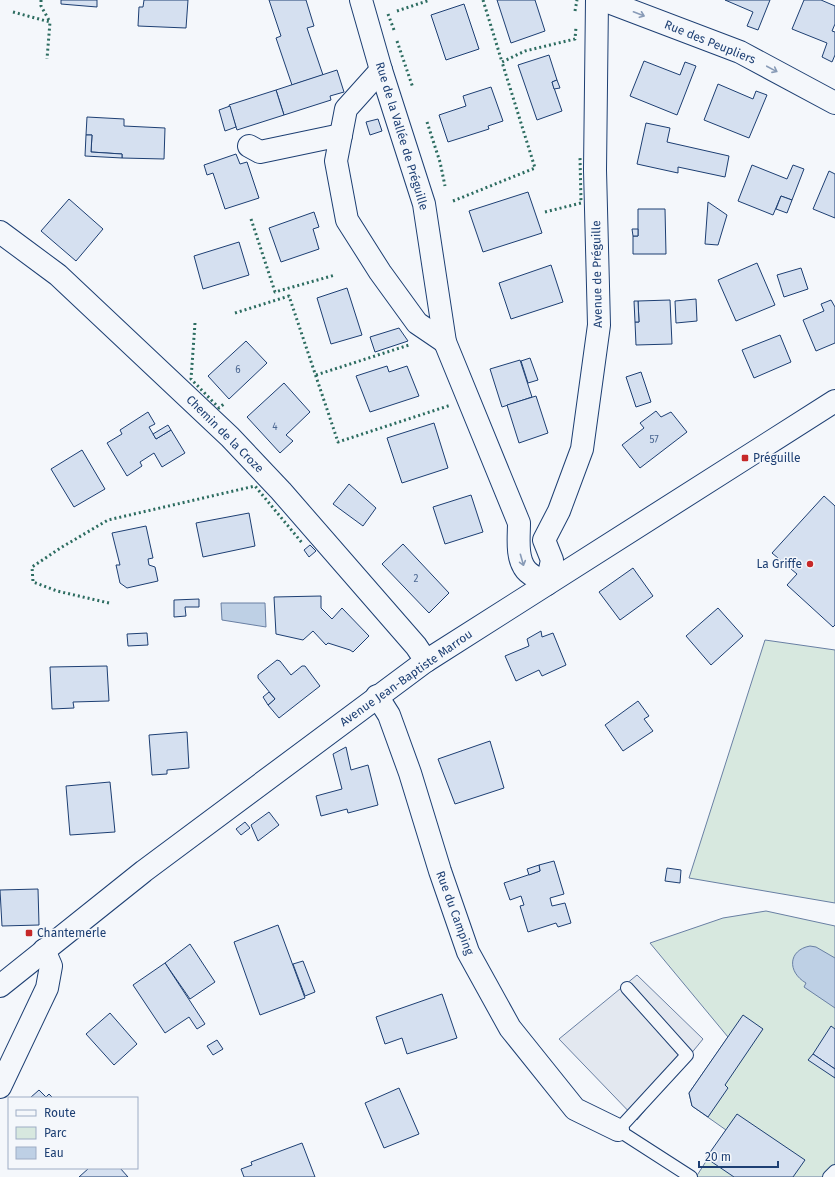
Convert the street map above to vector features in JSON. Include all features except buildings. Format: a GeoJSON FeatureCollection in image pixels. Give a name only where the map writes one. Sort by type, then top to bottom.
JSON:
{"type":"FeatureCollection","features":[{"type":"Feature","properties":{"kind":"street","name":"Rue de la Vallée de Préguille"},"geometry":{"type":"LineString","coordinates":[[361,0],[381,70],[424,204],[445,342],[519,523],[518,542],[522,562],[526,570],[547,584]]}},
{"type":"Feature","properties":{"kind":"street","name":"Avenue de Préguille"},"geometry":{"type":"LineString","coordinates":[[544,540],[559,511],[582,449],[599,325],[594,170],[598,0]]}},
{"type":"Feature","properties":{"kind":"street","name":"Rue des Peupliers"},"geometry":{"type":"LineString","coordinates":[[603,0],[740,52],[835,103]]}},
{"type":"Feature","properties":{"kind":"street"},"geometry":{"type":"LineString","coordinates":[[381,70],[346,109],[336,160],[347,220],[380,272],[418,323],[445,342]]}},
{"type":"Feature","properties":{"kind":"street"},"geometry":{"type":"LineString","coordinates":[[249,146],[260,152],[341,136]]}},
{"type":"Feature","properties":{"kind":"street","name":"Chemin de la Croze"},"geometry":{"type":"LineString","coordinates":[[0,232],[58,276],[230,437],[307,520],[416,646],[426,661]]}},
{"type":"Feature","properties":{"kind":"street","name":"Avenue Jean-Baptiste Marrou"},"geometry":{"type":"LineString","coordinates":[[0,986],[144,871],[426,661],[835,401]]}},
{"type":"Feature","properties":{"kind":"street"},"geometry":{"type":"LineString","coordinates":[[519,523],[544,540],[552,560],[547,584]]}},
{"type":"Feature","properties":{"kind":"street","name":"Rue du Camping"},"geometry":{"type":"LineString","coordinates":[[377,696],[389,715],[410,773],[440,871],[468,952],[506,1021],[575,1109],[618,1130]]}},
{"type":"Feature","properties":{"kind":"street"},"geometry":{"type":"LineString","coordinates":[[0,1087],[47,988],[51,966],[44,950]]}},
{"type":"Feature","properties":{"kind":"lane"},"geometry":{"type":"LineString","coordinates":[[627,988],[687,1055],[618,1130],[691,1177]]}},
{"type":"Feature","properties":{"kind":"lane"},"geometry":{"type":"LineString","coordinates":[[829,1177],[835,1170]]}},
{"type":"Feature","properties":{"kind":"green space"},"geometry":{"type":"Polygon","coordinates":[[[765,640],[835,650],[835,903],[689,878],[765,640]]]}},
{"type":"Feature","properties":{"kind":"green space"},"geometry":{"type":"Polygon","coordinates":[[[766,911],[835,926],[835,1177],[696,1177],[726,1130],[692,1106],[689,1093],[728,1037],[650,943],[723,918],[766,911]]]}},
{"type":"Feature","properties":{"kind":"shaded area"},"geometry":{"type":"Polygon","coordinates":[[[637,975],[703,1039],[637,1120],[559,1039],[637,975]]]}},
{"type":"Feature","properties":{"kind":"water"},"geometry":{"type":"Polygon","coordinates":[[[221,603],[265,603],[266,627],[222,620],[221,603]]]}},
{"type":"Feature","properties":{"kind":"water"},"geometry":{"type":"Polygon","coordinates":[[[810,946],[816,947],[835,958],[835,1008],[804,987],[806,983],[800,978],[793,968],[794,957],[797,952],[810,946]]]}},
{"type":"Feature","properties":{"kind":"hedge"},"geometry":{"type":"LineString","coordinates":[[41,0],[41,6],[50,22]]}},
{"type":"Feature","properties":{"kind":"hedge"},"geometry":{"type":"LineString","coordinates":[[397,11],[430,0]]}},
{"type":"Feature","properties":{"kind":"hedge"},"geometry":{"type":"LineString","coordinates":[[483,0],[502,62],[525,51],[575,39],[576,27]]}},
{"type":"Feature","properties":{"kind":"hedge"},"geometry":{"type":"LineString","coordinates":[[575,11],[577,0]]}},
{"type":"Feature","properties":{"kind":"hedge"},"geometry":{"type":"LineString","coordinates":[[13,12],[50,22],[47,59]]}},
{"type":"Feature","properties":{"kind":"hedge"},"geometry":{"type":"LineString","coordinates":[[388,14],[394,30]]}},
{"type":"Feature","properties":{"kind":"hedge"},"geometry":{"type":"LineString","coordinates":[[397,41],[413,88]]}},
{"type":"Feature","properties":{"kind":"hedge"},"geometry":{"type":"LineString","coordinates":[[453,201],[535,168],[502,62]]}},
{"type":"Feature","properties":{"kind":"hedge"},"geometry":{"type":"LineString","coordinates":[[427,122],[440,162],[445,186]]}},
{"type":"Feature","properties":{"kind":"hedge"},"geometry":{"type":"LineString","coordinates":[[545,212],[581,203],[580,157]]}},
{"type":"Feature","properties":{"kind":"hedge"},"geometry":{"type":"LineString","coordinates":[[251,219],[275,292],[335,275]]}},
{"type":"Feature","properties":{"kind":"hedge"},"geometry":{"type":"LineString","coordinates":[[235,313],[289,296],[338,442],[451,405]]}},
{"type":"Feature","properties":{"kind":"hedge"},"geometry":{"type":"LineString","coordinates":[[195,323],[191,379],[219,408],[225,403]]}},
{"type":"Feature","properties":{"kind":"hedge"},"geometry":{"type":"LineString","coordinates":[[316,375],[409,345]]}},
{"type":"Feature","properties":{"kind":"hedge"},"geometry":{"type":"LineString","coordinates":[[109,603],[57,591],[33,582],[32,567],[62,547],[108,520],[255,486],[303,544]]}},
{"type":"Feature","properties":{"kind":"place","name":"Préguille"},"geometry":{"type":"Point","coordinates":[745,458]}},
{"type":"Feature","properties":{"kind":"place","name":"La Griffe"},"geometry":{"type":"Point","coordinates":[810,564]}},
{"type":"Feature","properties":{"kind":"place","name":"Chantemerle"},"geometry":{"type":"Point","coordinates":[29,933]}}]}
